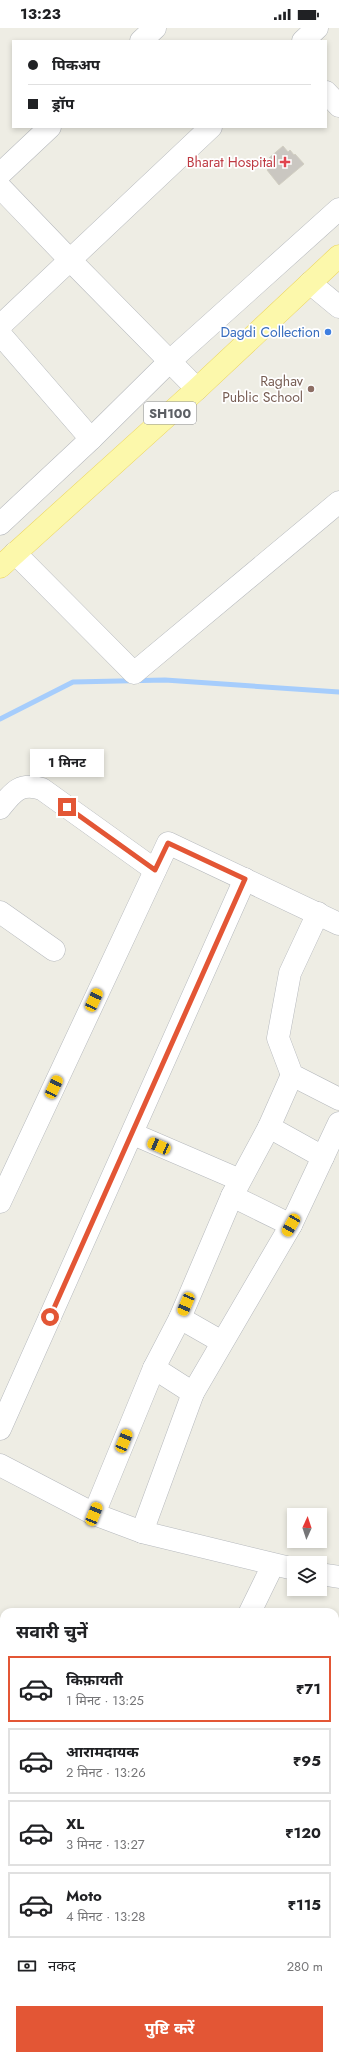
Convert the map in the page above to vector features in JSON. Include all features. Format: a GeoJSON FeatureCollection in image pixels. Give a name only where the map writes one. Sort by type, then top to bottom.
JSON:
{"type":"FeatureCollection","features":[{"type":"Feature","properties":{"kind":"main road","name":"SH100"},"geometry":{"type":"LineString","coordinates":[[8,560],[197,389],[339,256]]}},
{"type":"Feature","properties":{"kind":"street"},"geometry":{"type":"LineString","coordinates":[[142,40],[155,28]]}},
{"type":"Feature","properties":{"kind":"street"},"geometry":{"type":"LineString","coordinates":[[304,40],[317,28]]}},
{"type":"Feature","properties":{"kind":"street"},"geometry":{"type":"LineString","coordinates":[[327,93],[339,106]]}},
{"type":"Feature","properties":{"kind":"street"},"geometry":{"type":"LineString","coordinates":[[0,174],[49,128]]}},
{"type":"Feature","properties":{"kind":"street"},"geometry":{"type":"LineString","coordinates":[[0,326],[210,128]]}},
{"type":"Feature","properties":{"kind":"street"},"geometry":{"type":"LineString","coordinates":[[0,187],[70,260],[171,360],[197,389]]}},
{"type":"Feature","properties":{"kind":"street"},"geometry":{"type":"LineString","coordinates":[[0,524],[171,360],[339,209]]}},
{"type":"Feature","properties":{"kind":"street"},"geometry":{"type":"LineString","coordinates":[[310,283],[339,307]]}},
{"type":"Feature","properties":{"kind":"street"},"geometry":{"type":"LineString","coordinates":[[0,334],[90,439]]}},
{"type":"Feature","properties":{"kind":"street"},"geometry":{"type":"LineString","coordinates":[[8,560],[134,673],[339,502]]}},
{"type":"Feature","properties":{"kind":"street"},"geometry":{"type":"LineString","coordinates":[[0,808],[12,793],[22,787],[31,786],[42,789],[155,870]]}},
{"type":"Feature","properties":{"kind":"street"},"geometry":{"type":"LineString","coordinates":[[0,1202],[168,843],[339,924]]}},
{"type":"Feature","properties":{"kind":"street"},"geometry":{"type":"LineString","coordinates":[[0,1429],[245,879]]}},
{"type":"Feature","properties":{"kind":"street"},"geometry":{"type":"LineString","coordinates":[[0,912],[54,950]]}},
{"type":"Feature","properties":{"kind":"street"},"geometry":{"type":"LineString","coordinates":[[318,913],[290,973],[278,1038],[292,1075],[339,1100]]}},
{"type":"Feature","properties":{"kind":"street"},"geometry":{"type":"LineString","coordinates":[[94,1514],[154,1368],[180,1318],[236,1188],[269,1126],[292,1075]]}},
{"type":"Feature","properties":{"kind":"street"},"geometry":{"type":"LineString","coordinates":[[142,1532],[193,1393],[291,1225],[339,1123]]}},
{"type":"Feature","properties":{"kind":"street"},"geometry":{"type":"LineString","coordinates":[[269,1126],[323,1157]]}},
{"type":"Feature","properties":{"kind":"street"},"geometry":{"type":"LineString","coordinates":[[132,1134],[236,1188],[291,1225]]}},
{"type":"Feature","properties":{"kind":"street"},"geometry":{"type":"LineString","coordinates":[[180,1318],[222,1342]]}},
{"type":"Feature","properties":{"kind":"street"},"geometry":{"type":"LineString","coordinates":[[154,1368],[193,1393]]}},
{"type":"Feature","properties":{"kind":"street"},"geometry":{"type":"LineString","coordinates":[[0,1465],[94,1514],[142,1532],[287,1568]]}},
{"type":"Feature","properties":{"kind":"street"},"geometry":{"type":"LineString","coordinates":[[252,1608],[273,1565]]}},
{"type":"Feature","properties":{"kind":"street"},"geometry":{"type":"LineString","coordinates":[[327,1575],[339,1577]]}},
{"type":"Feature","properties":{"kind":"building"},"geometry":{"type":"Polygon","coordinates":[[[283,146],[288,152],[290,150],[294,155],[295,154],[304,164],[279,185],[267,170],[274,164],[269,158],[283,146]]]}},
{"type":"Feature","properties":{"kind":"waterway"},"geometry":{"type":"LineString","coordinates":[[0,719],[73,682],[165,680],[339,692]]}},
{"type":"Feature","properties":{"kind":"place","name":"Bharat Hospital"},"geometry":{"type":"Point","coordinates":[285,162]}},
{"type":"Feature","properties":{"kind":"place","name":"Dagdi Collection"},"geometry":{"type":"Point","coordinates":[328,332]}},
{"type":"Feature","properties":{"kind":"place","name":"Raghav Public School"},"geometry":{"type":"Point","coordinates":[311,389]}},
{"type":"Feature","properties":{"kind":"route"},"geometry":{"type":"LineString","coordinates":[[50,1317],[245,879],[168,843],[155,870],[67,807]]}}]}
